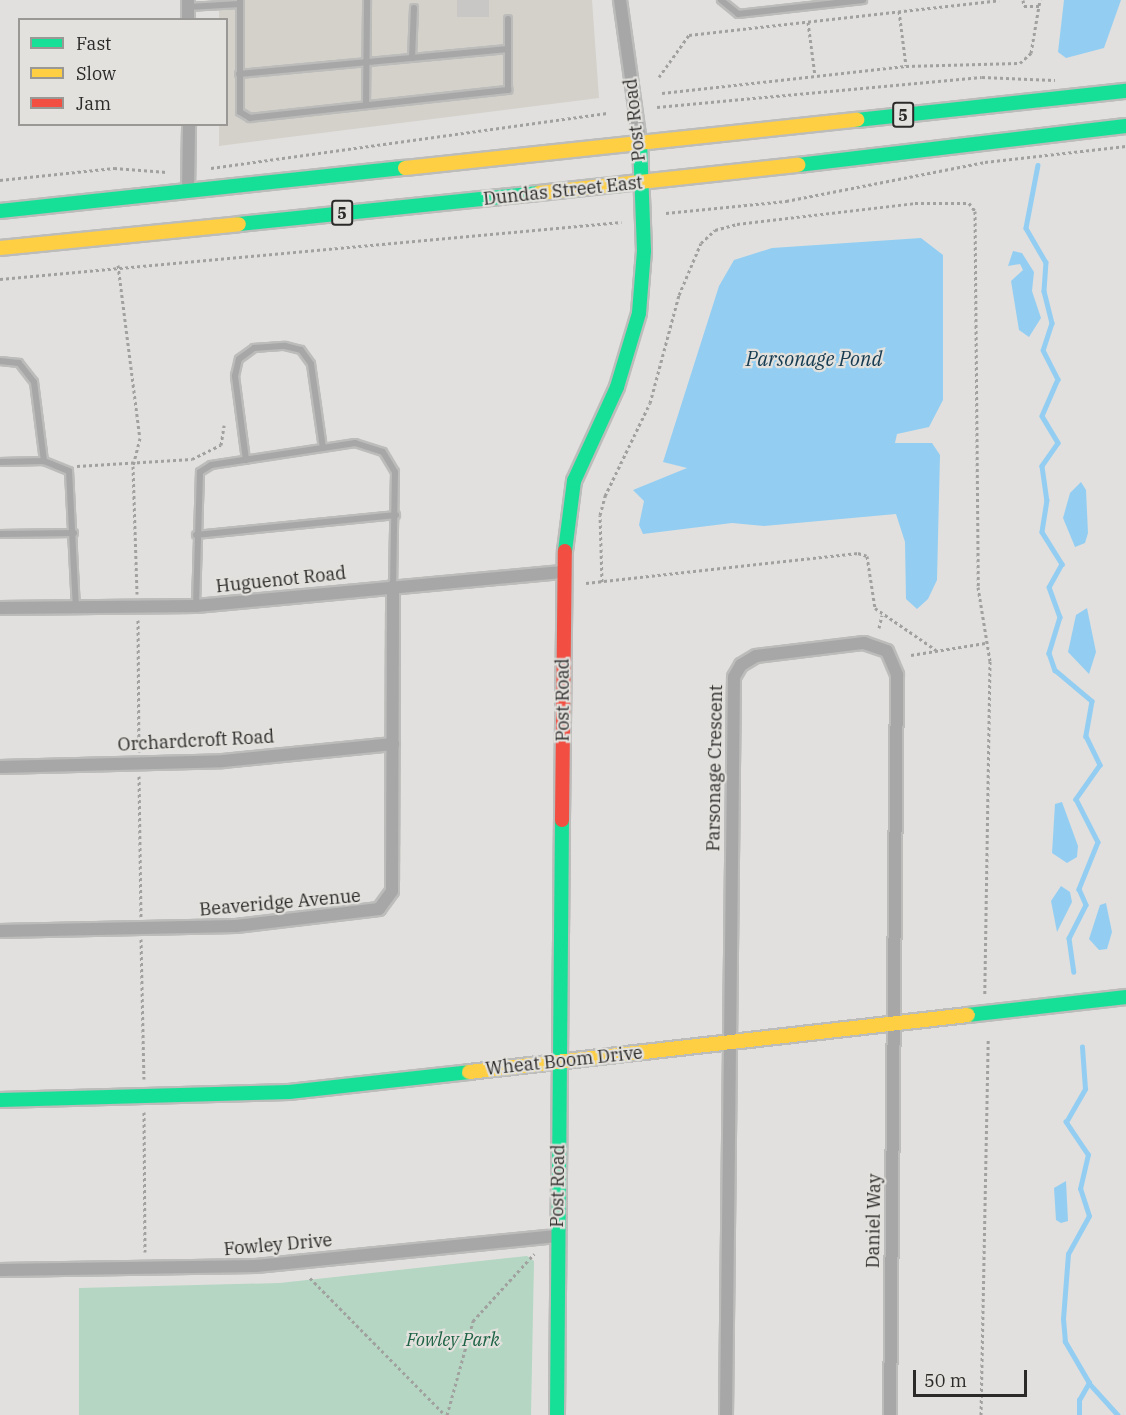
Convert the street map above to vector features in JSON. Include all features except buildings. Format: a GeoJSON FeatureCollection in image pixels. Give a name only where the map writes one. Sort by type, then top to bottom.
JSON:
{"type":"FeatureCollection","features":[{"type":"Feature","properties":{"kind":"street","name":"Post Road"},"geometry":{"type":"LineString","coordinates":[[557,1415],[564,572],[574,481],[617,387],[639,313],[640,143],[620,0]]}},
{"type":"Feature","properties":{"kind":"street","name":"5"},"geometry":{"type":"LineString","coordinates":[[0,211],[1126,92]]}},
{"type":"Feature","properties":{"kind":"street"},"geometry":{"type":"LineString","coordinates":[[188,191],[189,126]]}},
{"type":"Feature","properties":{"kind":"street","name":"Dundas Street East"},"geometry":{"type":"LineString","coordinates":[[0,248],[641,183],[1126,126]]}},
{"type":"Feature","properties":{"kind":"street","name":"Huguenot Road"},"geometry":{"type":"LineString","coordinates":[[0,608],[196,606],[564,572]]}},
{"type":"Feature","properties":{"kind":"street","name":"Beaveridge Avenue"},"geometry":{"type":"LineString","coordinates":[[0,931],[213,928],[379,909],[392,891],[393,586]]}},
{"type":"Feature","properties":{"kind":"street","name":"Parsonage Crescent"},"geometry":{"type":"LineString","coordinates":[[730,1044],[737,670],[756,656],[864,643],[887,651],[897,675],[894,1027]]}},
{"type":"Feature","properties":{"kind":"street","name":"Orchardcroft Road"},"geometry":{"type":"LineString","coordinates":[[0,766],[224,761],[393,744]]}},
{"type":"Feature","properties":{"kind":"street","name":"Wheat Boom Drive"},"geometry":{"type":"LineString","coordinates":[[0,1100],[289,1092],[560,1061],[894,1027],[1126,998]]}},
{"type":"Feature","properties":{"kind":"street","name":"Daniel Way"},"geometry":{"type":"LineString","coordinates":[[890,1415],[894,1027]]}},
{"type":"Feature","properties":{"kind":"street"},"geometry":{"type":"LineString","coordinates":[[726,1415],[730,1044]]}},
{"type":"Feature","properties":{"kind":"street","name":"Fowley Drive"},"geometry":{"type":"LineString","coordinates":[[0,1270],[256,1266],[557,1236]]}},
{"type":"Feature","properties":{"kind":"lane"},"geometry":{"type":"LineString","coordinates":[[366,104],[367,0]]}},
{"type":"Feature","properties":{"kind":"lane"},"geometry":{"type":"LineString","coordinates":[[721,0],[738,14],[863,0]]}},
{"type":"Feature","properties":{"kind":"lane"},"geometry":{"type":"LineString","coordinates":[[188,9],[240,2],[238,74],[240,112],[250,118],[508,90],[508,19]]}},
{"type":"Feature","properties":{"kind":"lane"},"geometry":{"type":"LineString","coordinates":[[412,58],[414,8]]}},
{"type":"Feature","properties":{"kind":"lane"},"geometry":{"type":"LineString","coordinates":[[238,74],[508,49]]}},
{"type":"Feature","properties":{"kind":"lane"},"geometry":{"type":"LineString","coordinates":[[246,460],[235,376],[239,358],[254,348],[293,348],[311,364],[323,448]]}},
{"type":"Feature","properties":{"kind":"lane"},"geometry":{"type":"LineString","coordinates":[[0,361],[19,363],[34,382],[44,461]]}},
{"type":"Feature","properties":{"kind":"lane"},"geometry":{"type":"LineString","coordinates":[[196,606],[196,535],[200,472],[211,465],[355,443],[383,452],[395,472],[393,586]]}},
{"type":"Feature","properties":{"kind":"lane"},"geometry":{"type":"LineString","coordinates":[[0,462],[44,461],[62,465],[73,480],[76,607]]}},
{"type":"Feature","properties":{"kind":"lane"},"geometry":{"type":"LineString","coordinates":[[196,535],[396,514]]}},
{"type":"Feature","properties":{"kind":"lane"},"geometry":{"type":"LineString","coordinates":[[0,534],[74,533]]}},
{"type":"Feature","properties":{"kind":"path"},"geometry":{"type":"LineString","coordinates":[[658,77],[689,35],[999,0]]}},
{"type":"Feature","properties":{"kind":"path"},"geometry":{"type":"LineString","coordinates":[[1023,0],[1024,6],[1040,6]]}},
{"type":"Feature","properties":{"kind":"path"},"geometry":{"type":"LineString","coordinates":[[1031,0],[1032,6]]}},
{"type":"Feature","properties":{"kind":"path"},"geometry":{"type":"LineString","coordinates":[[662,93],[906,66],[1024,61],[1035,37],[1041,0]]}},
{"type":"Feature","properties":{"kind":"path"},"geometry":{"type":"LineString","coordinates":[[899,11],[906,66]]}},
{"type":"Feature","properties":{"kind":"path"},"geometry":{"type":"LineString","coordinates":[[808,22],[815,76]]}},
{"type":"Feature","properties":{"kind":"path"},"geometry":{"type":"LineString","coordinates":[[657,106],[982,77],[1065,80]]}},
{"type":"Feature","properties":{"kind":"path"},"geometry":{"type":"LineString","coordinates":[[211,168],[607,113]]}},
{"type":"Feature","properties":{"kind":"path"},"geometry":{"type":"LineString","coordinates":[[666,213],[786,201],[985,162],[1126,146]]}},
{"type":"Feature","properties":{"kind":"path"},"geometry":{"type":"LineString","coordinates":[[0,180],[114,168],[167,172]]}},
{"type":"Feature","properties":{"kind":"path"},"geometry":{"type":"LineString","coordinates":[[603,582],[600,515],[605,496],[650,403],[682,286],[701,243],[715,230],[736,224],[915,203],[969,203],[975,211],[976,537],[985,643],[990,672],[985,994]]}},
{"type":"Feature","properties":{"kind":"path"},"geometry":{"type":"LineString","coordinates":[[0,279],[118,265],[621,222]]}},
{"type":"Feature","properties":{"kind":"path"},"geometry":{"type":"LineString","coordinates":[[118,265],[140,438],[133,466],[137,590]]}},
{"type":"Feature","properties":{"kind":"path"},"geometry":{"type":"LineString","coordinates":[[62,465],[133,466],[210,451],[223,442],[224,425]]}},
{"type":"Feature","properties":{"kind":"path"},"geometry":{"type":"LineString","coordinates":[[586,583],[858,553],[867,556],[874,608],[936,650]]}},
{"type":"Feature","properties":{"kind":"path"},"geometry":{"type":"LineString","coordinates":[[879,628],[882,614]]}},
{"type":"Feature","properties":{"kind":"path"},"geometry":{"type":"LineString","coordinates":[[138,615],[139,753]]}},
{"type":"Feature","properties":{"kind":"path"},"geometry":{"type":"LineString","coordinates":[[911,655],[985,643]]}},
{"type":"Feature","properties":{"kind":"path"},"geometry":{"type":"LineString","coordinates":[[139,771],[141,922]]}},
{"type":"Feature","properties":{"kind":"path"},"geometry":{"type":"LineString","coordinates":[[141,937],[144,1087]]}},
{"type":"Feature","properties":{"kind":"path"},"geometry":{"type":"LineString","coordinates":[[981,1415],[988,1039]]}},
{"type":"Feature","properties":{"kind":"path"},"geometry":{"type":"LineString","coordinates":[[144,1110],[145,1252]]}},
{"type":"Feature","properties":{"kind":"path"},"geometry":{"type":"LineString","coordinates":[[310,1278],[446,1415],[474,1321],[534,1254]]}},
{"type":"Feature","properties":{"kind":"shaded area"},"geometry":{"type":"Polygon","coordinates":[[[219,0],[592,0],[599,98],[219,146],[219,126],[228,126],[228,18],[219,18],[219,0]]]}},
{"type":"Feature","properties":{"kind":"green space","name":"Fowley Park"},"geometry":{"type":"Polygon","coordinates":[[[527,1256],[534,1261],[531,1415],[79,1415],[79,1288],[280,1283],[527,1256]]]}},
{"type":"Feature","properties":{"kind":"water"},"geometry":{"type":"Polygon","coordinates":[[[1064,0],[1121,0],[1104,48],[1066,58],[1058,52],[1064,0]]]}},
{"type":"Feature","properties":{"kind":"water","name":"Parsonage Pond"},"geometry":{"type":"Polygon","coordinates":[[[921,238],[943,255],[943,400],[929,427],[897,434],[895,443],[932,443],[940,455],[937,580],[928,599],[917,609],[906,599],[905,542],[896,514],[764,526],[732,523],[643,534],[639,525],[644,501],[633,490],[687,468],[663,462],[719,286],[734,260],[772,248],[921,238]]]}},
{"type":"Feature","properties":{"kind":"water"},"geometry":{"type":"Polygon","coordinates":[[[1013,251],[1022,253],[1034,272],[1032,291],[1041,318],[1029,337],[1019,330],[1011,281],[1023,270],[1020,264],[1008,266],[1013,251]]]}},
{"type":"Feature","properties":{"kind":"water"},"geometry":{"type":"Polygon","coordinates":[[[1081,482],[1086,490],[1088,533],[1085,543],[1075,547],[1063,518],[1070,493],[1081,482]]]}},
{"type":"Feature","properties":{"kind":"water"},"geometry":{"type":"Polygon","coordinates":[[[1087,608],[1096,652],[1089,674],[1068,652],[1076,615],[1087,608]]]}},
{"type":"Feature","properties":{"kind":"water"},"geometry":{"type":"Polygon","coordinates":[[[1062,802],[1078,846],[1077,857],[1067,863],[1052,853],[1055,804],[1062,802]]]}},
{"type":"Feature","properties":{"kind":"water"},"geometry":{"type":"Polygon","coordinates":[[[1061,886],[1070,892],[1072,902],[1057,932],[1051,901],[1061,886]]]}},
{"type":"Feature","properties":{"kind":"water"},"geometry":{"type":"Polygon","coordinates":[[[1106,903],[1112,932],[1107,949],[1099,950],[1089,939],[1100,905],[1106,903]]]}},
{"type":"Feature","properties":{"kind":"water"},"geometry":{"type":"Polygon","coordinates":[[[1066,1181],[1068,1221],[1061,1223],[1056,1220],[1054,1188],[1066,1181]]]}},
{"type":"Feature","properties":{"kind":"waterway"},"geometry":{"type":"LineString","coordinates":[[1038,165],[1026,228],[1046,262],[1044,291],[1052,323],[1043,350],[1058,379],[1042,416],[1058,443],[1042,466],[1047,500],[1042,532],[1062,564],[1049,587],[1060,617],[1049,653],[1055,670],[1092,701],[1086,736],[1100,765],[1076,799],[1098,842],[1079,889],[1086,905],[1069,938],[1074,972]]}},
{"type":"Feature","properties":{"kind":"waterway"},"geometry":{"type":"LineString","coordinates":[[1079,1415],[1079,1400],[1089,1383],[1065,1342],[1063,1319],[1068,1254],[1089,1216],[1080,1189],[1088,1155],[1066,1122],[1085,1089],[1082,1047]]}},
{"type":"Feature","properties":{"kind":"waterway"},"geometry":{"type":"LineString","coordinates":[[1089,1383],[1118,1415]]}},
{"type":"Feature","properties":{"kind":"traffic: fast"},"geometry":{"type":"LineString","coordinates":[[857,120],[1126,91]]}},
{"type":"Feature","properties":{"kind":"traffic: fast"},"geometry":{"type":"LineString","coordinates":[[798,165],[1126,126]]}},
{"type":"Feature","properties":{"kind":"traffic: fast"},"geometry":{"type":"LineString","coordinates":[[565,551],[574,481],[617,387],[639,313],[644,251],[640,143]]}},
{"type":"Feature","properties":{"kind":"traffic: fast"},"geometry":{"type":"LineString","coordinates":[[0,211],[405,168]]}},
{"type":"Feature","properties":{"kind":"traffic: fast"},"geometry":{"type":"LineString","coordinates":[[239,224],[539,193]]}},
{"type":"Feature","properties":{"kind":"traffic: fast"},"geometry":{"type":"LineString","coordinates":[[557,1415],[562,820]]}},
{"type":"Feature","properties":{"kind":"traffic: fast"},"geometry":{"type":"LineString","coordinates":[[968,1015],[1126,997]]}},
{"type":"Feature","properties":{"kind":"traffic: fast"},"geometry":{"type":"LineString","coordinates":[[0,1100],[289,1092],[469,1072]]}},
{"type":"Feature","properties":{"kind":"traffic: slow"},"geometry":{"type":"LineString","coordinates":[[405,168],[857,120]]}},
{"type":"Feature","properties":{"kind":"traffic: slow"},"geometry":{"type":"LineString","coordinates":[[539,193],[798,165]]}},
{"type":"Feature","properties":{"kind":"traffic: slow"},"geometry":{"type":"LineString","coordinates":[[0,248],[239,224]]}},
{"type":"Feature","properties":{"kind":"traffic: slow"},"geometry":{"type":"LineString","coordinates":[[469,1072],[968,1015]]}},
{"type":"Feature","properties":{"kind":"traffic: jam"},"geometry":{"type":"LineString","coordinates":[[562,820],[565,551]]}}]}
